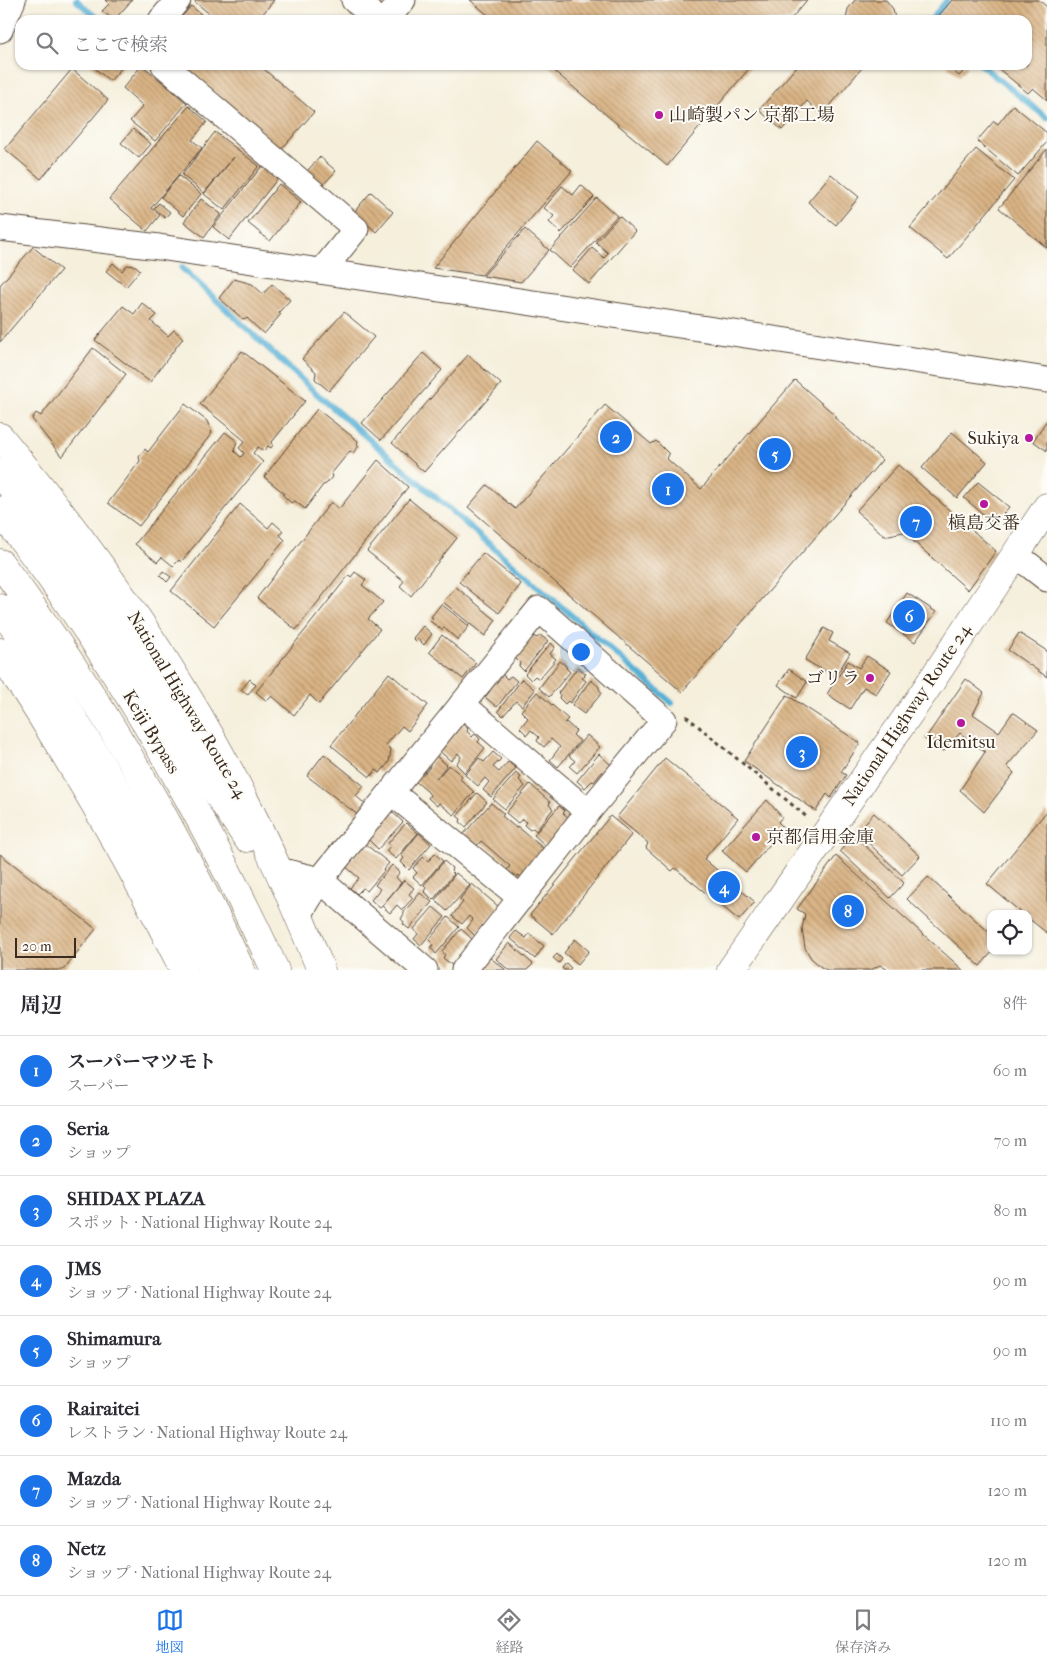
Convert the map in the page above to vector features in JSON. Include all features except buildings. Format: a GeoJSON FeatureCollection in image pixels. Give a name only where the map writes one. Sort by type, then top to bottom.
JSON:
{"type":"FeatureCollection","features":[{"type":"Feature","properties":{"kind":"highway","name":"National Highway Route 24"},"geometry":{"type":"LineString","coordinates":[[0,437],[34,477],[91,553],[171,670],[213,741],[252,815],[297,910],[321,970]]}},
{"type":"Feature","properties":{"kind":"highway"},"geometry":{"type":"LineString","coordinates":[[0,472],[10,505],[61,552],[98,606],[214,789],[297,910]]}},
{"type":"Feature","properties":{"kind":"highway","name":"Keiji Bypass"},"geometry":{"type":"LineString","coordinates":[[10,505],[51,578],[90,634],[158,742],[224,862],[275,970]]}},
{"type":"Feature","properties":{"kind":"highway","name":"National Highway Route 24"},"geometry":{"type":"LineString","coordinates":[[731,970],[922,695],[1047,508]]}},
{"type":"Feature","properties":{"kind":"highway","name":"Keiji Bypass"},"geometry":{"type":"LineString","coordinates":[[0,563],[70,660],[114,730],[191,866],[242,970]]}},
{"type":"Feature","properties":{"kind":"highway"},"geometry":{"type":"LineString","coordinates":[[0,608],[44,670],[108,775],[175,892],[214,970]]}},
{"type":"Feature","properties":{"kind":"highway"},"geometry":{"type":"LineString","coordinates":[[0,652],[64,752],[143,890],[184,970]]}},
{"type":"Feature","properties":{"kind":"street"},"geometry":{"type":"LineString","coordinates":[[0,30],[13,0]]}},
{"type":"Feature","properties":{"kind":"street"},"geometry":{"type":"LineString","coordinates":[[165,15],[178,0]]}},
{"type":"Feature","properties":{"kind":"street"},"geometry":{"type":"LineString","coordinates":[[354,0],[373,15]]}},
{"type":"Feature","properties":{"kind":"street"},"geometry":{"type":"LineString","coordinates":[[390,15],[403,0]]}},
{"type":"Feature","properties":{"kind":"street"},"geometry":{"type":"LineString","coordinates":[[170,70],[356,229],[322,271]]}},
{"type":"Feature","properties":{"kind":"street"},"geometry":{"type":"LineString","coordinates":[[0,228],[159,247],[548,307],[1047,380]]}},
{"type":"Feature","properties":{"kind":"street"},"geometry":{"type":"LineString","coordinates":[[1015,554],[1047,579]]}},
{"type":"Feature","properties":{"kind":"street"},"geometry":{"type":"LineString","coordinates":[[297,910],[539,609],[664,720],[588,812],[464,970]]}},
{"type":"Feature","properties":{"kind":"street"},"geometry":{"type":"LineString","coordinates":[[462,704],[588,812]]}},
{"type":"Feature","properties":{"kind":"street"},"geometry":{"type":"LineString","coordinates":[[391,792],[521,898]]}},
{"type":"Feature","properties":{"kind":"street"},"geometry":{"type":"LineString","coordinates":[[278,870],[320,880],[425,970]]}},
{"type":"Feature","properties":{"kind":"path"},"geometry":{"type":"LineString","coordinates":[[664,720],[677,708],[810,820]]}},
{"type":"Feature","properties":{"kind":"waterway"},"geometry":{"type":"LineString","coordinates":[[76,0],[93,15]]}},
{"type":"Feature","properties":{"kind":"waterway"},"geometry":{"type":"LineString","coordinates":[[935,15],[947,0]]}},
{"type":"Feature","properties":{"kind":"waterway"},"geometry":{"type":"LineString","coordinates":[[987,70],[1047,118]]}},
{"type":"Feature","properties":{"kind":"waterway"},"geometry":{"type":"LineString","coordinates":[[182,268],[317,394],[672,703]]}},
{"type":"Feature","properties":{"kind":"place","name":"山崎製パン 京都工場"},"geometry":{"type":"Point","coordinates":[659,115]}},
{"type":"Feature","properties":{"kind":"place","name":"Seria"},"geometry":{"type":"Point","coordinates":[616,437]}},
{"type":"Feature","properties":{"kind":"place","name":"Sukiya"},"geometry":{"type":"Point","coordinates":[1029,438]}},
{"type":"Feature","properties":{"kind":"place","name":"Shimamura"},"geometry":{"type":"Point","coordinates":[775,454]}},
{"type":"Feature","properties":{"kind":"place","name":"スーパーマツモト"},"geometry":{"type":"Point","coordinates":[668,489]}},
{"type":"Feature","properties":{"kind":"place","name":"槇島交番"},"geometry":{"type":"Point","coordinates":[984,504]}},
{"type":"Feature","properties":{"kind":"place","name":"Mazda"},"geometry":{"type":"Point","coordinates":[916,522]}},
{"type":"Feature","properties":{"kind":"place","name":"Rairaitei"},"geometry":{"type":"Point","coordinates":[909,616]}},
{"type":"Feature","properties":{"kind":"place","name":"ゴリラ"},"geometry":{"type":"Point","coordinates":[870,678]}},
{"type":"Feature","properties":{"kind":"place","name":"Idemitsu"},"geometry":{"type":"Point","coordinates":[961,723]}},
{"type":"Feature","properties":{"kind":"place","name":"SHIDAX PLAZA"},"geometry":{"type":"Point","coordinates":[802,752]}},
{"type":"Feature","properties":{"kind":"place","name":"京都信用金庫"},"geometry":{"type":"Point","coordinates":[756,837]}},
{"type":"Feature","properties":{"kind":"place","name":"JMS"},"geometry":{"type":"Point","coordinates":[724,887]}},
{"type":"Feature","properties":{"kind":"place","name":"Netz"},"geometry":{"type":"Point","coordinates":[848,911]}}]}
